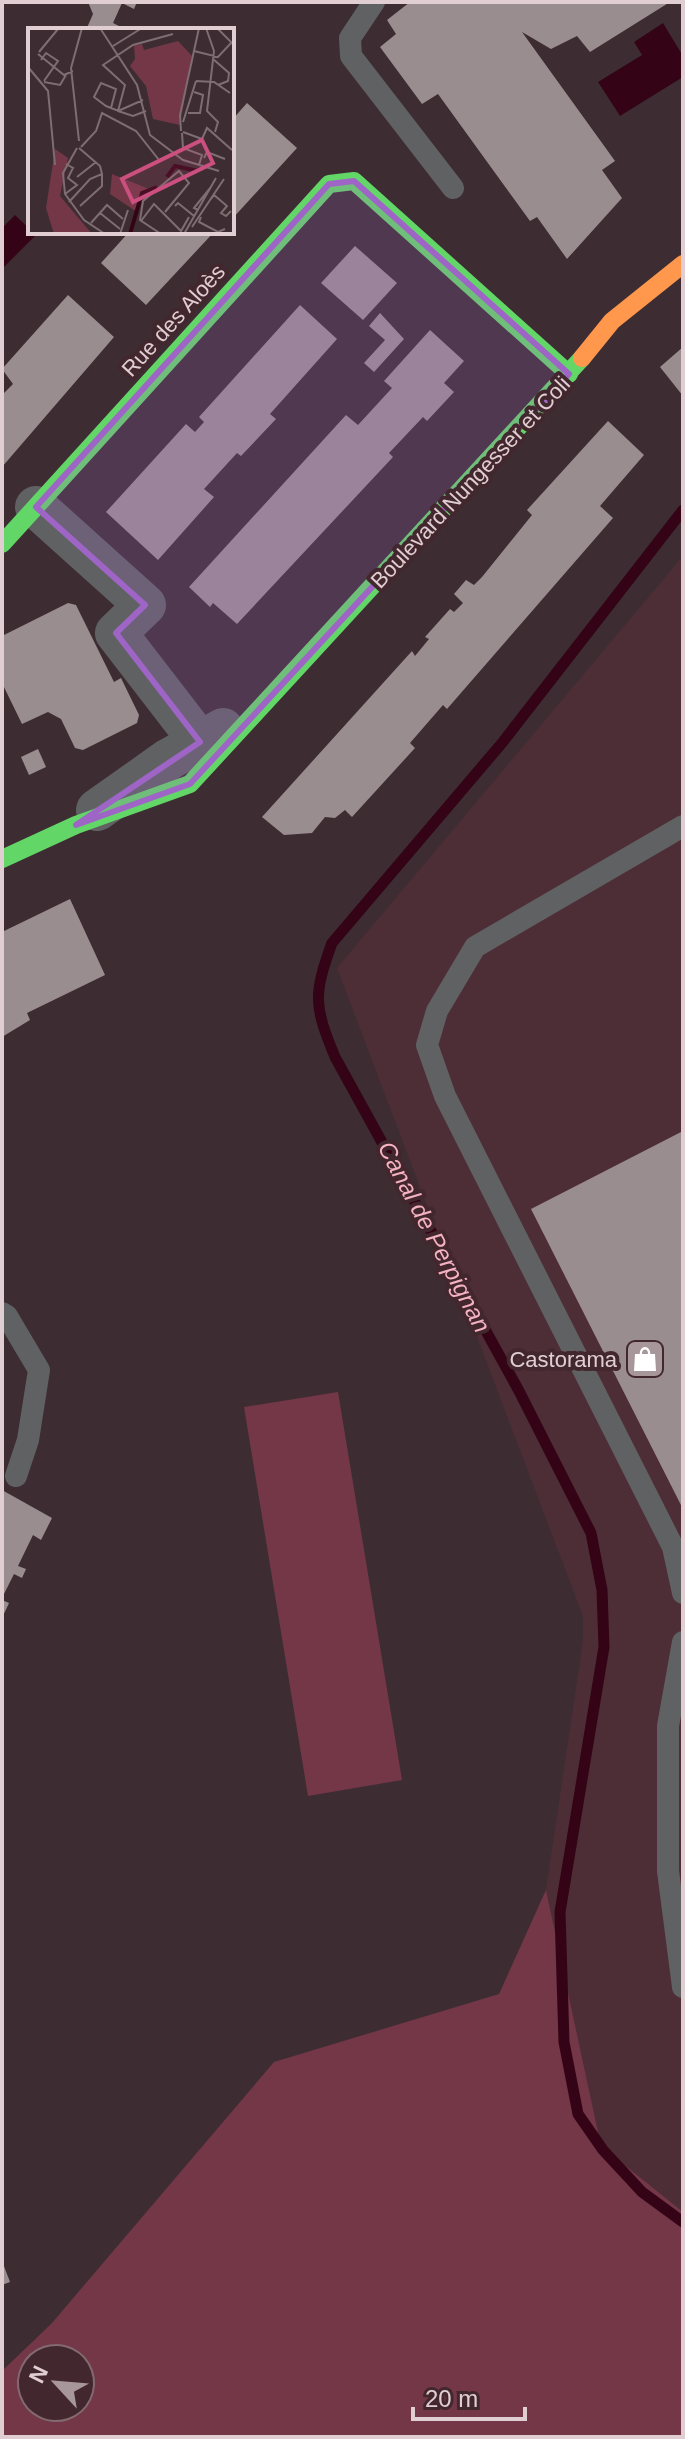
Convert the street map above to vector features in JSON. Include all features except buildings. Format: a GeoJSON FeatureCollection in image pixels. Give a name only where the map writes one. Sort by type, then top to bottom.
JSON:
{"type":"FeatureCollection","features":[{"type":"Feature","properties":{"kind":"street","name":"Rue des Aloès"},"geometry":{"type":"LineString","coordinates":[[2,544],[329,184],[354,181],[569,374]]}},
{"type":"Feature","properties":{"kind":"street","name":"Boulevard Nungesser et Coli"},"geometry":{"type":"LineString","coordinates":[[2,859],[76,825],[190,784],[569,374],[612,321],[683,264]]}},
{"type":"Feature","properties":{"kind":"street"},"geometry":{"type":"LineString","coordinates":[[36,507],[145,605],[116,633],[200,742]]}},
{"type":"Feature","properties":{"kind":"street","name":"Boulevard Nungesser et Coli"},"geometry":{"type":"LineString","coordinates":[[76,825],[169,759],[263,707]]}},
{"type":"Feature","properties":{"kind":"lane"},"geometry":{"type":"LineString","coordinates":[[374,2],[350,38],[351,56],[453,188]]}},
{"type":"Feature","properties":{"kind":"lane"},"geometry":{"type":"LineString","coordinates":[[683,826],[475,947],[437,1011],[427,1045],[445,1096],[673,1547],[683,1593]]}},
{"type":"Feature","properties":{"kind":"lane"},"geometry":{"type":"LineString","coordinates":[[2,1313],[39,1370],[28,1440],[16,1476]]}},
{"type":"Feature","properties":{"kind":"lane"},"geometry":{"type":"LineString","coordinates":[[683,1642],[668,1726],[668,1871],[683,1987]]}},
{"type":"Feature","properties":{"kind":"highlighted area"},"geometry":{"type":"Polygon","coordinates":[[[354,181],[569,374],[190,784],[76,825],[200,742],[116,633],[145,605],[36,507],[329,184],[354,181]]]}},
{"type":"Feature","properties":{"kind":"shaded area"},"geometry":{"type":"Polygon","coordinates":[[[663,23],[683,56],[683,77],[620,116],[598,82],[642,55],[634,42],[663,23]]]}},
{"type":"Feature","properties":{"kind":"shaded area"},"geometry":{"type":"Polygon","coordinates":[[[15,215],[28,227],[28,234],[36,235],[2,269],[2,228],[15,215]]]}},
{"type":"Feature","properties":{"kind":"shaded area"},"geometry":{"type":"Polygon","coordinates":[[[683,556],[683,2212],[601,2146],[546,1890],[583,1641],[583,1616],[337,968],[683,556]]]}},
{"type":"Feature","properties":{"kind":"shaded area"},"geometry":{"type":"Polygon","coordinates":[[[338,1392],[402,1780],[308,1796],[244,1407],[338,1392]]]}},
{"type":"Feature","properties":{"kind":"shaded area"},"geometry":{"type":"Polygon","coordinates":[[[546,1890],[601,2146],[683,2212],[683,2437],[2,2437],[2,2371],[16,2358],[16,2423],[96,2423],[96,2343],[31,2343],[52,2323],[274,2062],[499,1994],[546,1890]]]}},
{"type":"Feature","properties":{"kind":"waterway","name":"Canal de Perpignan"},"geometry":{"type":"LineString","coordinates":[[683,510],[502,743],[332,943],[318,1000],[335,1057],[519,1391],[591,1533],[602,1590],[604,1647],[560,1912],[564,2042],[578,2114],[603,2150],[642,2192],[683,2222]]}},
{"type":"Feature","properties":{"kind":"traffic: fast"},"geometry":{"type":"LineString","coordinates":[[2,544],[329,184],[354,181],[569,374]]}},
{"type":"Feature","properties":{"kind":"traffic: fast"},"geometry":{"type":"LineString","coordinates":[[2,859],[76,825],[190,784],[582,358]]}},
{"type":"Feature","properties":{"kind":"traffic: slow"},"geometry":{"type":"LineString","coordinates":[[582,358],[612,321],[683,264]]}},
{"type":"Feature","properties":{"kind":"place","name":"Castorama"},"geometry":{"type":"Point","coordinates":[645,1359]}}]}
